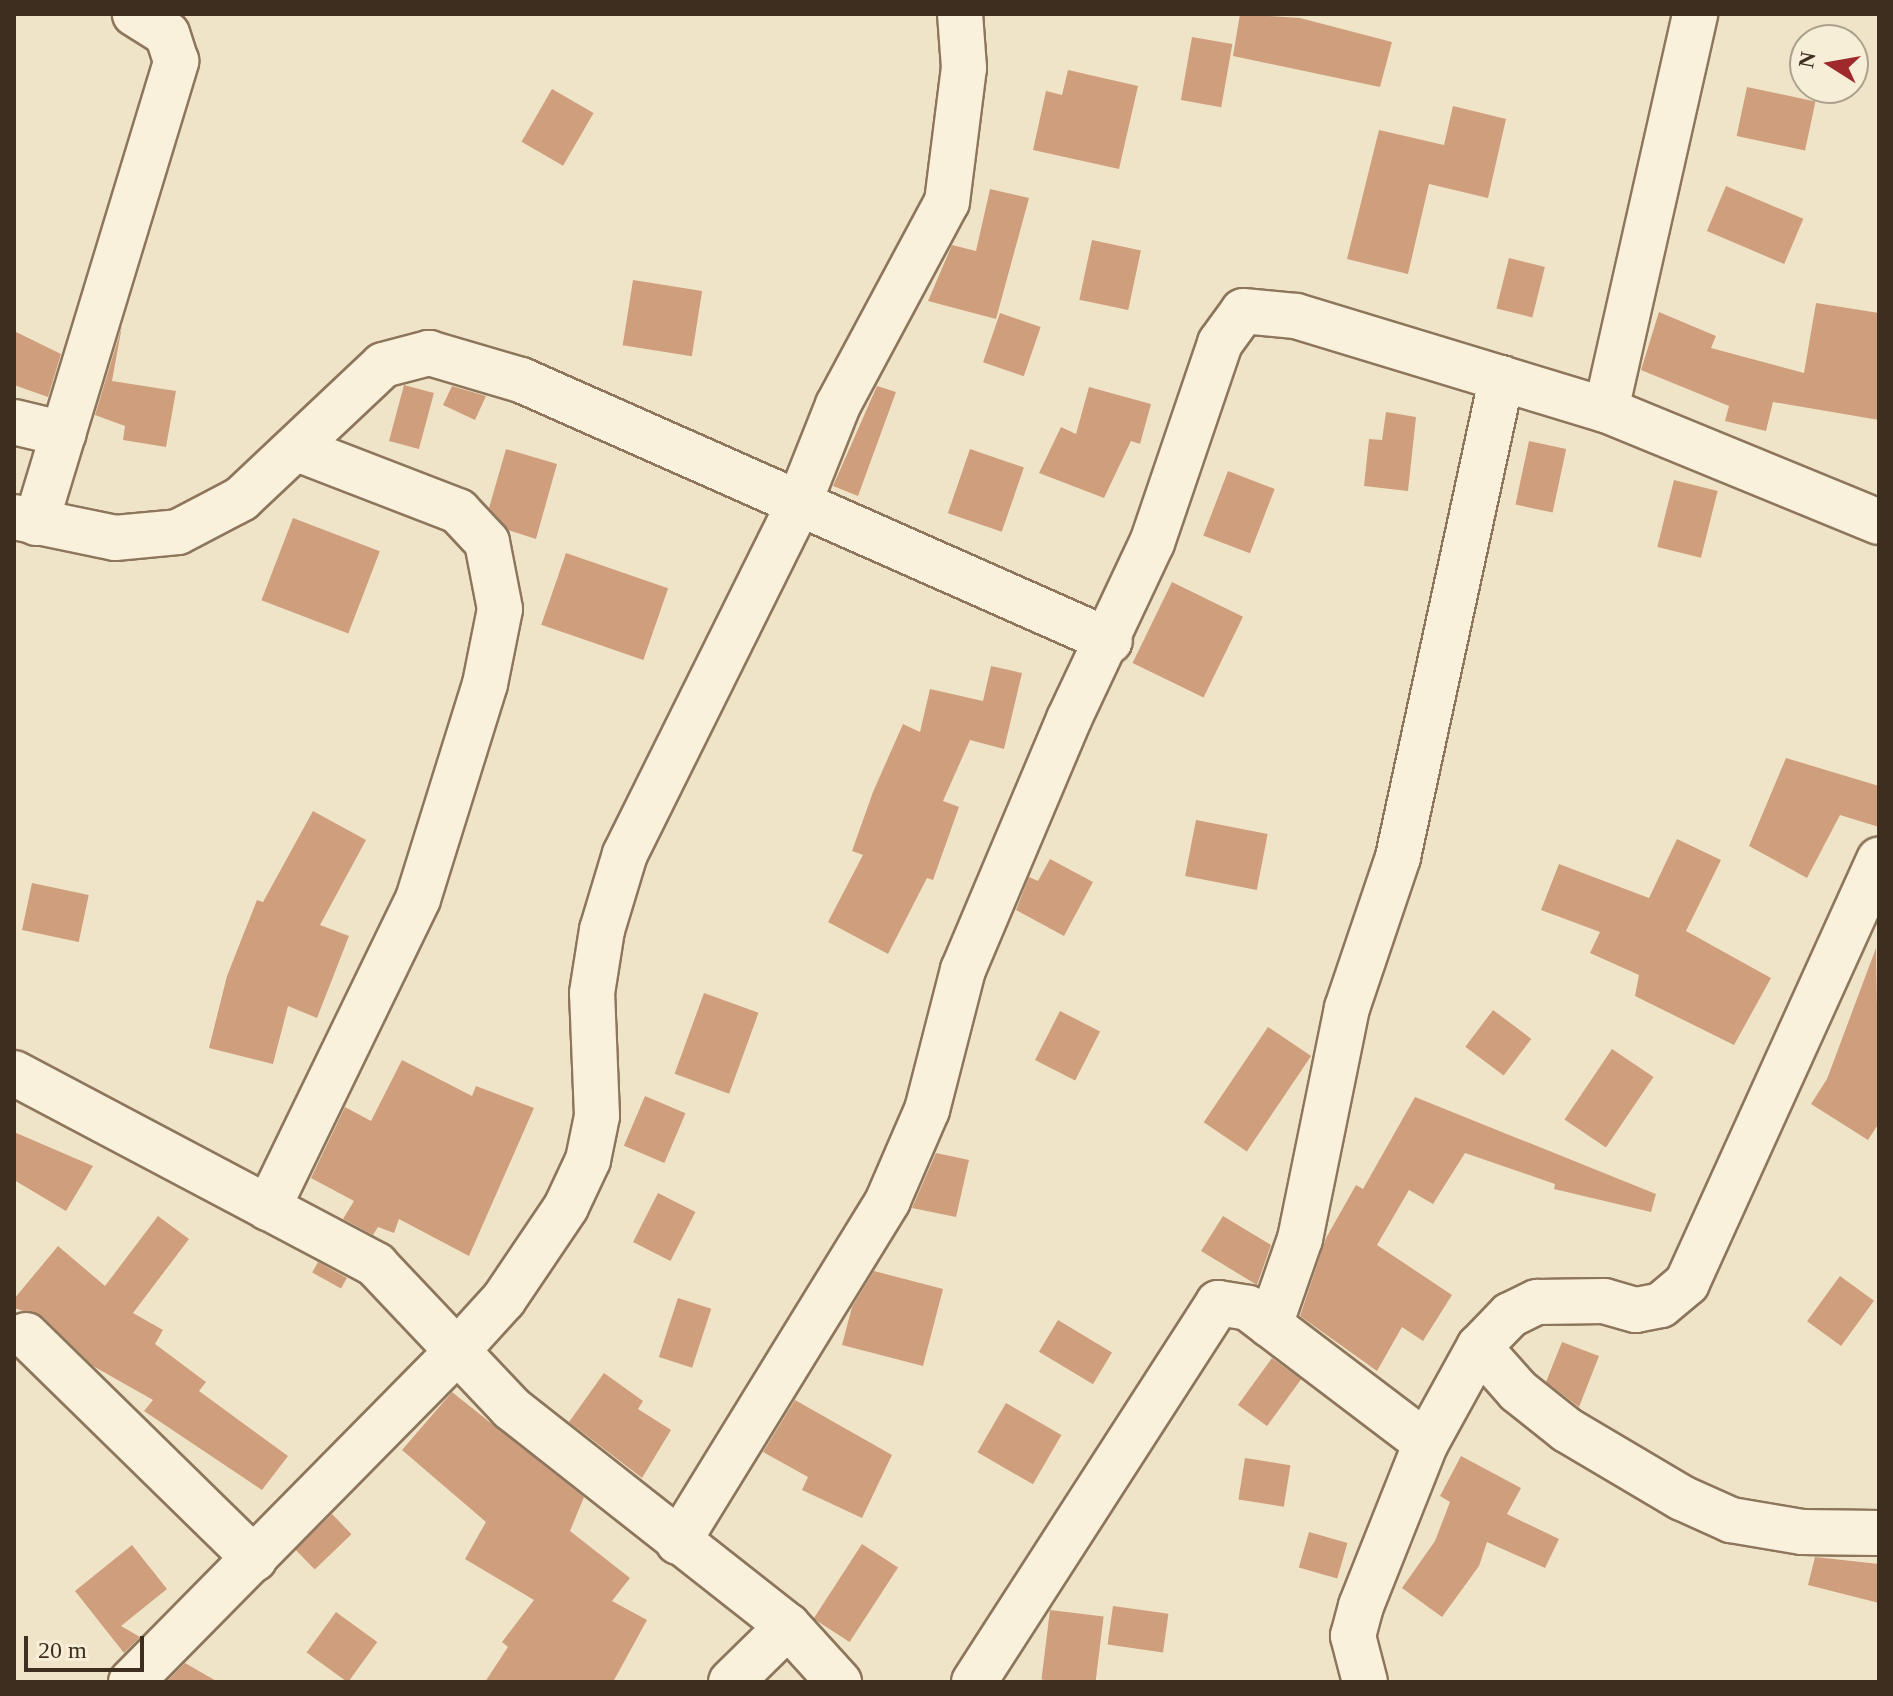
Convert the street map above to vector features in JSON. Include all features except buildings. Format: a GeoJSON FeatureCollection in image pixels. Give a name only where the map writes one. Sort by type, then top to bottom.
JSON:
{"type":"FeatureCollection","features":[{"type":"Feature","properties":{"kind":"street"},"geometry":{"type":"LineString","coordinates":[[135,14],[167,34],[176,61],[64,434],[25,520],[115,538],[178,532],[241,499],[300,450],[383,365],[429,353],[521,380],[1110,641]]}},
{"type":"Feature","properties":{"kind":"street"},"geometry":{"type":"LineString","coordinates":[[131,1682],[454,1354],[537,1253],[588,1160],[597,1116],[592,993],[602,930],[625,854],[799,503],[838,405],[947,202],[964,68],[960,14]]}},
{"type":"Feature","properties":{"kind":"street"},"geometry":{"type":"LineString","coordinates":[[1606,410],[1695,14]]}},
{"type":"Feature","properties":{"kind":"street"},"geometry":{"type":"LineString","coordinates":[[678,1542],[888,1200],[927,1110],[963,970],[1069,719],[1110,641],[1152,543],[1220,343],[1243,311],[1296,316],[1606,410],[1879,522]]}},
{"type":"Feature","properties":{"kind":"street"},"geometry":{"type":"LineString","coordinates":[[1270,1325],[1300,1239],[1347,1008],[1398,857],[1502,378]]}},
{"type":"Feature","properties":{"kind":"street"},"geometry":{"type":"LineString","coordinates":[[14,422],[64,434]]}},
{"type":"Feature","properties":{"kind":"street"},"geometry":{"type":"LineString","coordinates":[[268,1208],[418,899],[485,684],[500,609],[487,542],[458,511],[300,450]]}},
{"type":"Feature","properties":{"kind":"street"},"geometry":{"type":"LineString","coordinates":[[1365,1682],[1353,1636],[1426,1443],[1479,1347],[1510,1315],[1537,1302],[1604,1301],[1636,1310],[1661,1305],[1687,1283],[1879,859]]}},
{"type":"Feature","properties":{"kind":"street"},"geometry":{"type":"LineString","coordinates":[[14,1073],[376,1265],[454,1354],[511,1408],[788,1626],[839,1682]]}},
{"type":"Feature","properties":{"kind":"street"},"geometry":{"type":"LineString","coordinates":[[974,1682],[1218,1303],[1233,1302],[1270,1325],[1426,1443]]}},
{"type":"Feature","properties":{"kind":"street"},"geometry":{"type":"LineString","coordinates":[[26,1335],[255,1559]]}},
{"type":"Feature","properties":{"kind":"street"},"geometry":{"type":"LineString","coordinates":[[1479,1347],[1518,1391],[1567,1430],[1682,1498],[1746,1523],[1802,1532],[1879,1533]]}},
{"type":"Feature","properties":{"kind":"street"},"geometry":{"type":"LineString","coordinates":[[731,1682],[788,1626]]}}]}
